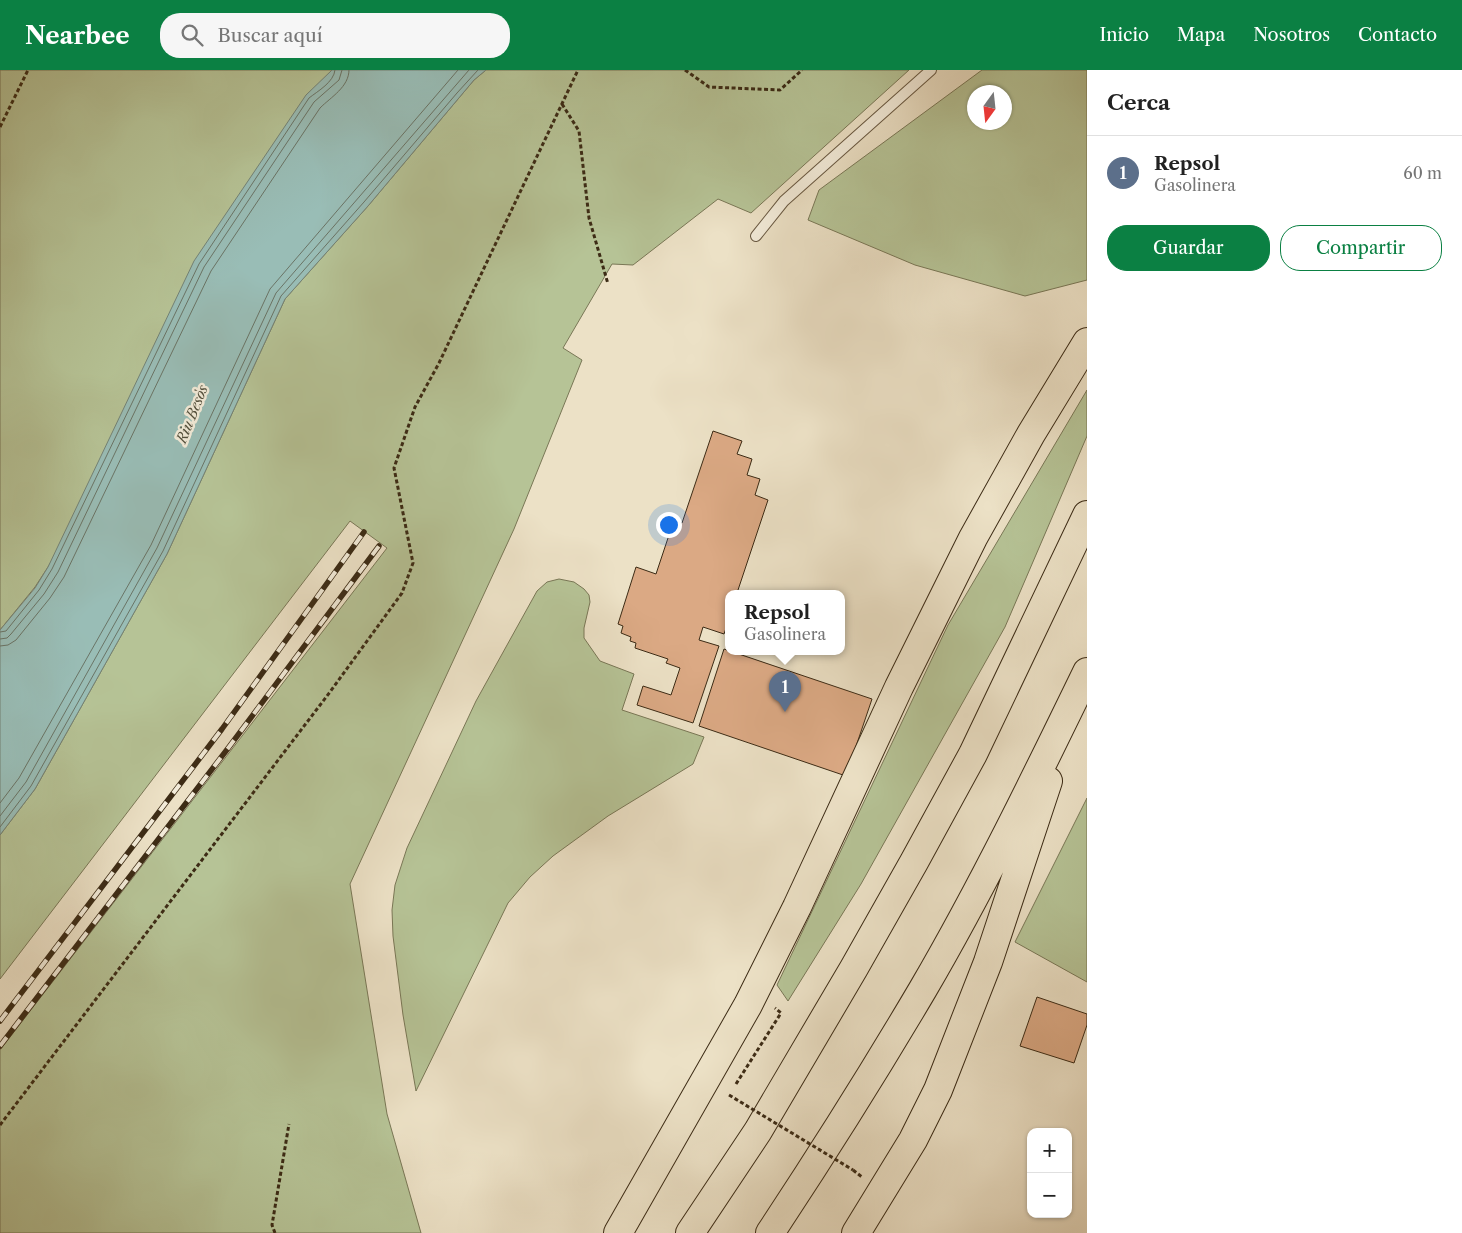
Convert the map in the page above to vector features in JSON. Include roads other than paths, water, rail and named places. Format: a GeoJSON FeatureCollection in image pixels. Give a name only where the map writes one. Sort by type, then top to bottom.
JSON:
{"type":"FeatureCollection","features":[{"type":"Feature","properties":{"kind":"highway"},"geometry":{"type":"LineString","coordinates":[[618,1233],[748,1005],[797,907],[899,687],[973,538],[1031,434],[1087,342]]}},
{"type":"Feature","properties":{"kind":"highway"},"geometry":{"type":"LineString","coordinates":[[690,1233],[758,1131],[914,862],[973,754],[1087,515]]}},
{"type":"Feature","properties":{"kind":"highway"},"geometry":{"type":"LineString","coordinates":[[770,1233],[824,1152],[923,988],[981,882],[1082,683]]}},
{"type":"Feature","properties":{"kind":"highway"},"geometry":{"type":"LineString","coordinates":[[856,1233],[912,1140],[938,1090],[954,1052],[1005,913],[1082,683]]}},
{"type":"Feature","properties":{"kind":"lane"},"geometry":{"type":"LineString","coordinates":[[756,236],[784,201],[931,70]]}},
{"type":"Feature","properties":{"kind":"water","name":"Riu Besòs"},"geometry":{"type":"Polygon","coordinates":[[[332,70],[486,70],[474,80],[368,206],[285,299],[167,554],[35,789],[0,835],[0,630],[35,588],[48,567],[194,261],[306,95],[332,70]]]}},
{"type":"Feature","properties":{"kind":"railway"},"geometry":{"type":"LineString","coordinates":[[0,1021],[222,729],[364,532]]}},
{"type":"Feature","properties":{"kind":"railway"},"geometry":{"type":"LineString","coordinates":[[0,1046],[229,747],[379,546]]}},
{"type":"Feature","properties":{"kind":"place","name":"Repsol"},"geometry":{"type":"Point","coordinates":[785,712]}}]}
